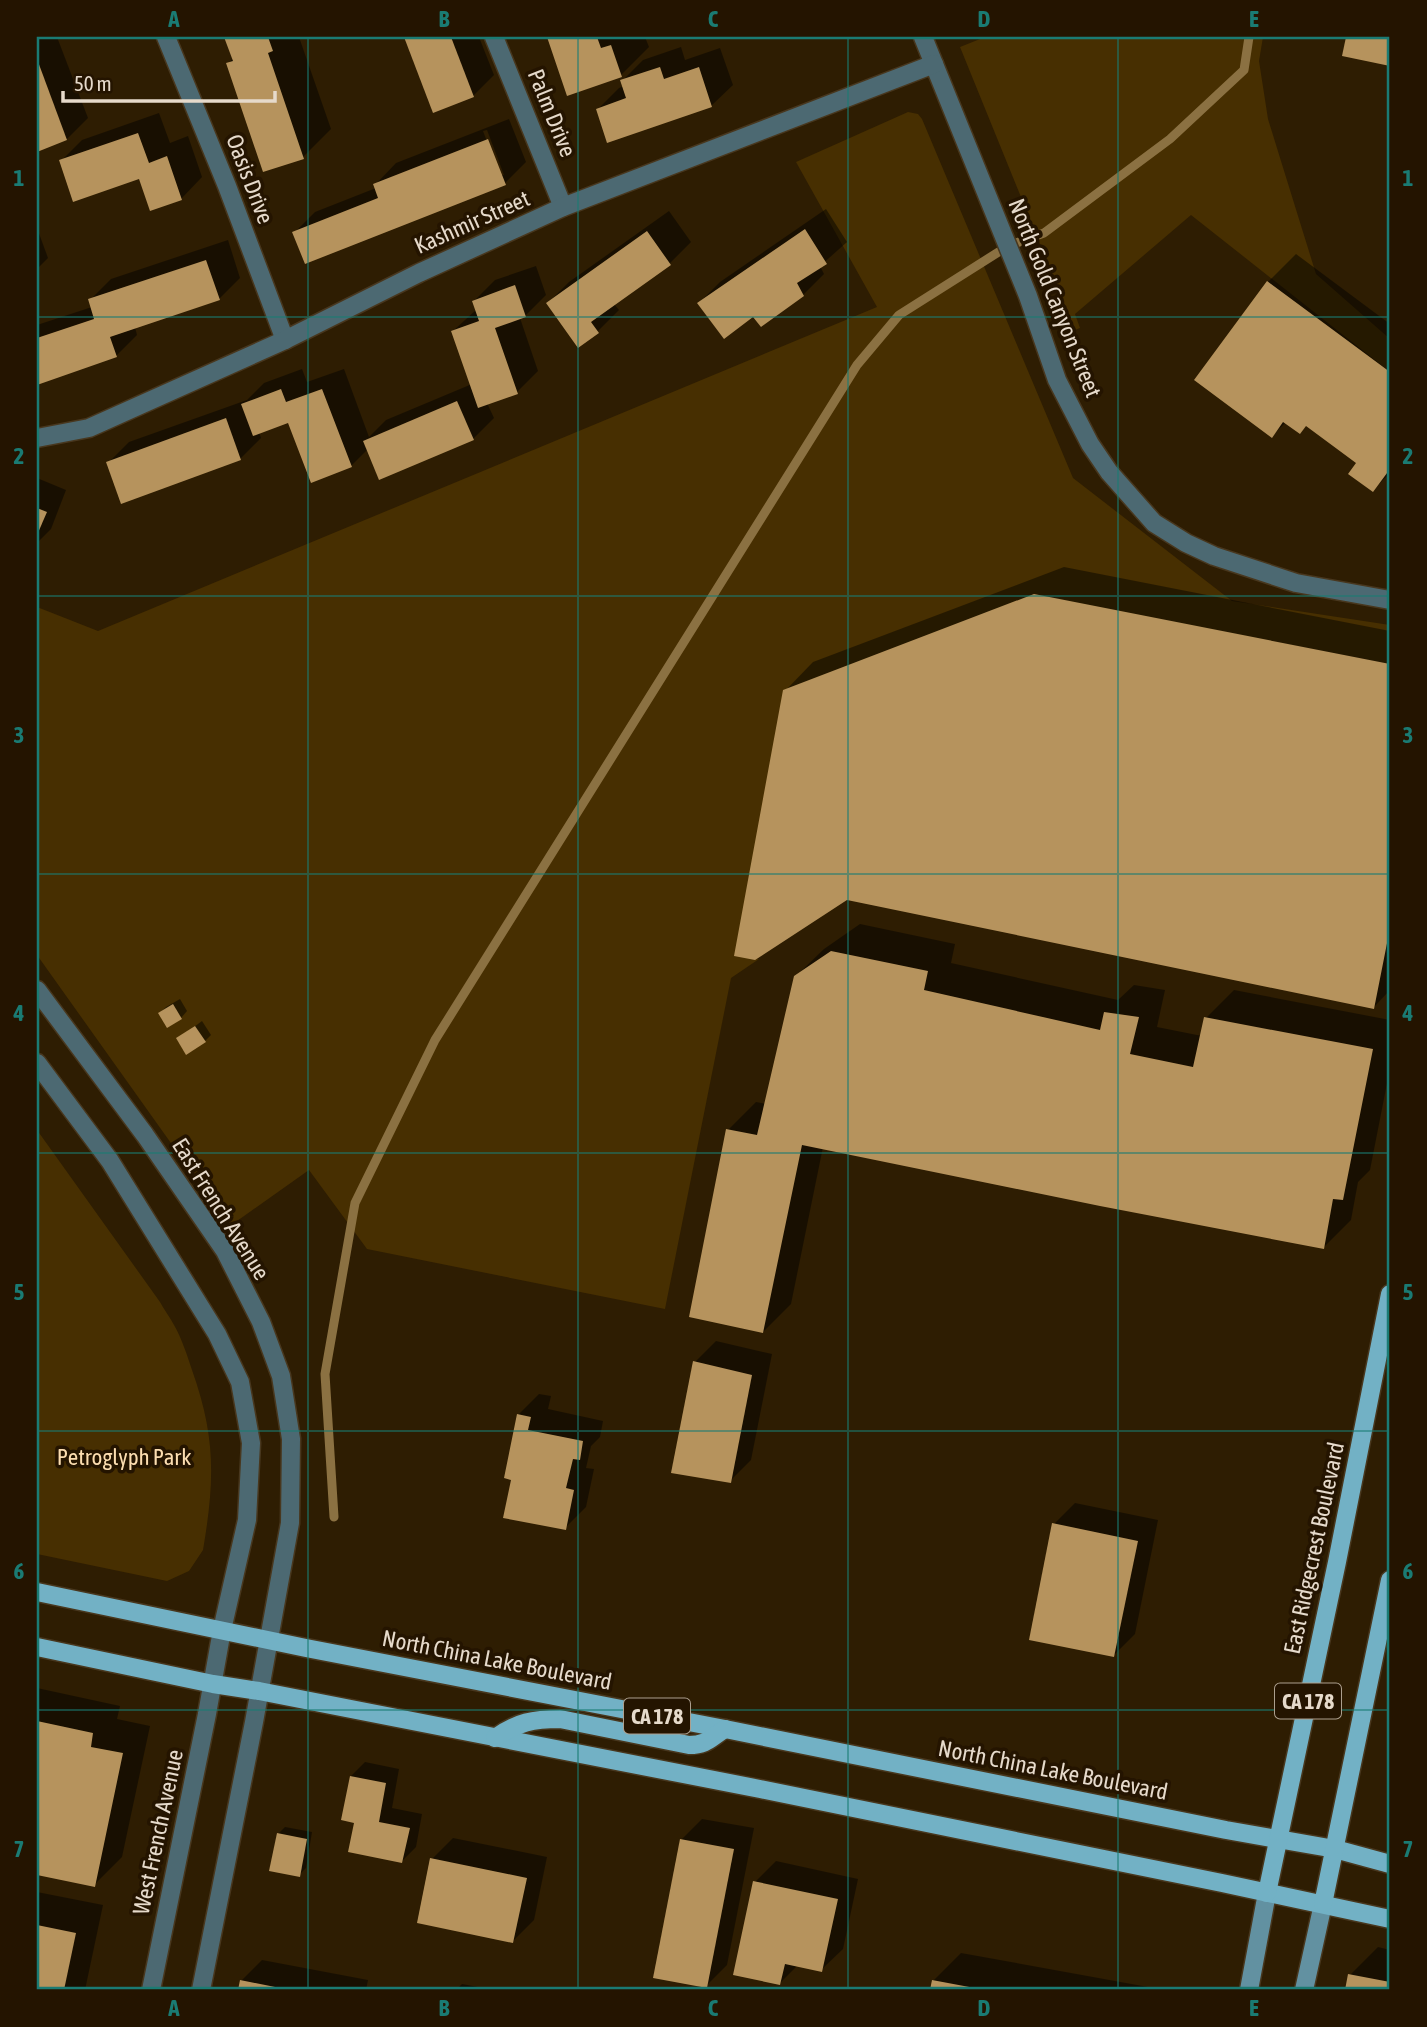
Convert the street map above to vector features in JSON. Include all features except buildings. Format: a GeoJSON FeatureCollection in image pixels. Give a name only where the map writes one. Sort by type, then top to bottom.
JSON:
{"type":"FeatureCollection","features":[{"type":"Feature","properties":{"kind":"main road","name":"East Ridgecrest Boulevard"},"geometry":{"type":"LineString","coordinates":[[1267,1893],[1390,1294]]}},
{"type":"Feature","properties":{"kind":"main road","name":"CA 178"},"geometry":{"type":"LineString","coordinates":[[1323,1904],[1390,1580]]}},
{"type":"Feature","properties":{"kind":"main road","name":"North China Lake Boulevard"},"geometry":{"type":"LineString","coordinates":[[37,1592],[1335,1849],[1390,1864]]}},
{"type":"Feature","properties":{"kind":"main road","name":"CA 178"},"geometry":{"type":"LineString","coordinates":[[37,1647],[213,1684],[786,1794],[1267,1893]]}},
{"type":"Feature","properties":{"kind":"main road"},"geometry":{"type":"LineString","coordinates":[[495,1738],[512,1726],[543,1719],[560,1719],[689,1745],[708,1742],[725,1729]]}},
{"type":"Feature","properties":{"kind":"main road"},"geometry":{"type":"LineString","coordinates":[[1249,1990],[1267,1893],[1390,1919]]}},
{"type":"Feature","properties":{"kind":"main road"},"geometry":{"type":"LineString","coordinates":[[1304,1990],[1323,1904]]}},
{"type":"Feature","properties":{"kind":"street","name":"Oasis Drive"},"geometry":{"type":"LineString","coordinates":[[166,37],[227,186],[285,340]]}},
{"type":"Feature","properties":{"kind":"street","name":"Palm Drive"},"geometry":{"type":"LineString","coordinates":[[494,37],[563,207]]}},
{"type":"Feature","properties":{"kind":"street","name":"North Gold Canyon Street"},"geometry":{"type":"LineString","coordinates":[[923,37],[1028,296],[1057,380],[1090,444],[1109,472],[1154,523],[1186,543],[1214,556],[1296,583],[1390,600]]}},
{"type":"Feature","properties":{"kind":"street","name":"Kashmir Street"},"geometry":{"type":"LineString","coordinates":[[37,438],[89,428],[285,340],[419,273],[563,207],[934,64]]}},
{"type":"Feature","properties":{"kind":"street","name":"East French Avenue"},"geometry":{"type":"LineString","coordinates":[[37,990],[145,1135],[225,1251],[261,1322],[281,1376],[291,1439],[289,1522],[259,1691]]}},
{"type":"Feature","properties":{"kind":"street"},"geometry":{"type":"LineString","coordinates":[[37,1063],[110,1161],[203,1310],[240,1382],[251,1443],[247,1520],[222,1630],[213,1684]]}},
{"type":"Feature","properties":{"kind":"street","name":"West French Avenue"},"geometry":{"type":"LineString","coordinates":[[150,1990],[213,1684]]}},
{"type":"Feature","properties":{"kind":"street"},"geometry":{"type":"LineString","coordinates":[[201,1990],[259,1691]]}},
{"type":"Feature","properties":{"kind":"green space"},"geometry":{"type":"Polygon","coordinates":[[[985,37],[1263,37],[1259,61],[1268,119],[1316,274],[1390,339],[1390,372],[1191,215],[1075,314],[1080,328],[1075,330],[960,47],[985,37]]]}},
{"type":"Feature","properties":{"kind":"green space"},"geometry":{"type":"Polygon","coordinates":[[[908,112],[918,114],[922,119],[1073,478],[1232,601],[1390,625],[1390,664],[1034,595],[735,955],[759,959],[731,978],[665,1309],[367,1249],[309,1170],[230,1226],[37,955],[37,607],[98,631],[877,307],[796,162],[908,112]]]}},
{"type":"Feature","properties":{"kind":"green space","name":"Petroglyph Park"},"geometry":{"type":"Polygon","coordinates":[[[37,1130],[171,1319],[200,1393],[211,1456],[210,1498],[203,1550],[189,1571],[167,1581],[37,1554],[37,1130]]]}},
{"type":"Feature","properties":{"kind":"waterway"},"geometry":{"type":"LineString","coordinates":[[334,1517],[325,1374],[355,1203],[435,1040],[857,365],[899,315],[1008,246],[1044,233],[1170,139],[1244,70],[1249,37]]}}]}
